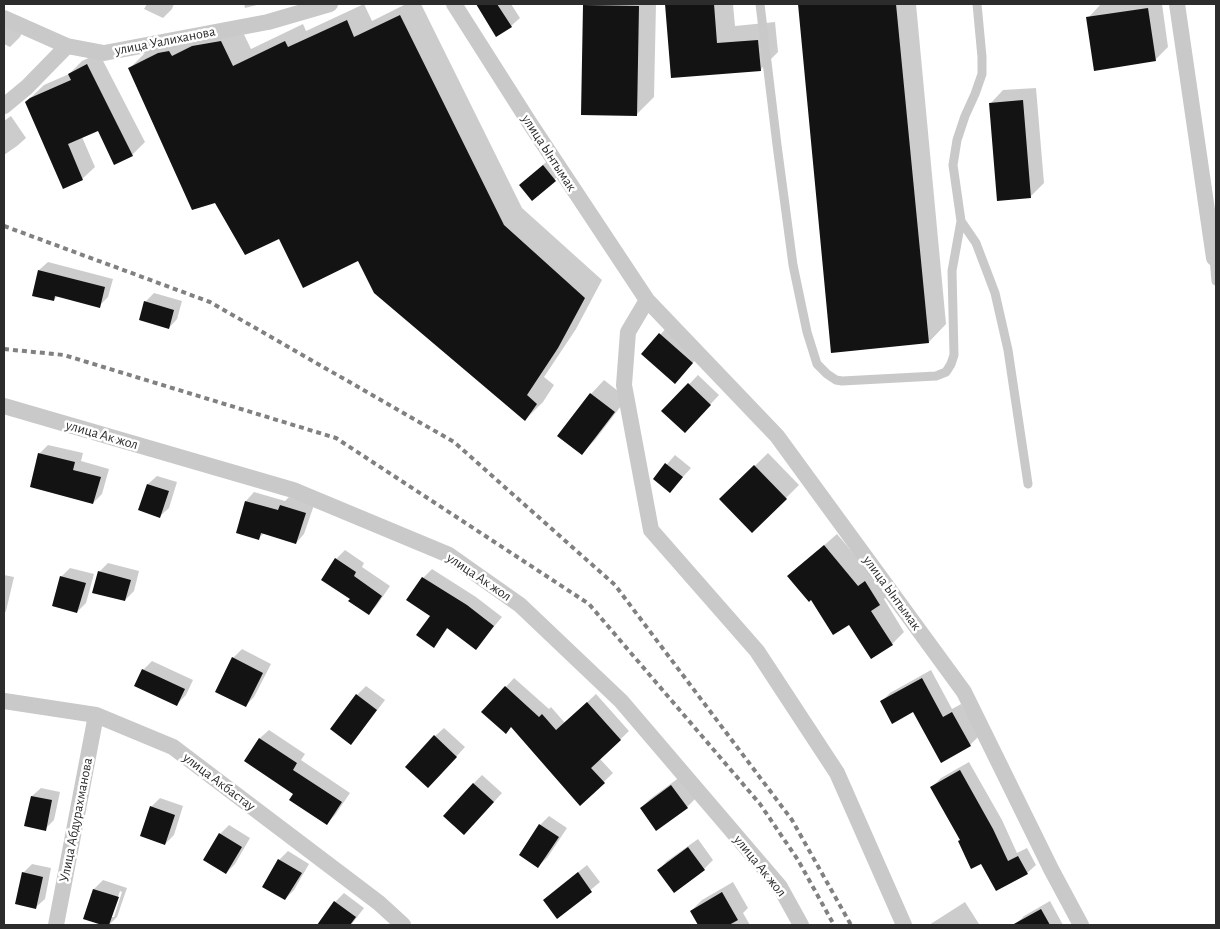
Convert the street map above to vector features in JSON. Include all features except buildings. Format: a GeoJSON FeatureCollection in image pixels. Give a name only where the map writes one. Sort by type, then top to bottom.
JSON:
{"type":"FeatureCollection","features":[{"type":"Feature","properties":{"kind":"street","name":"улица Уалиханова"},"geometry":{"type":"LineString","coordinates":[[4,18],[67,46],[104,53],[268,22],[330,4]]}},
{"type":"Feature","properties":{"kind":"street","name":"улица Ынтымак"},"geometry":{"type":"LineString","coordinates":[[454,4],[646,300],[777,436],[964,692],[1051,869],[1081,925]]}},
{"type":"Feature","properties":{"kind":"street"},"geometry":{"type":"LineString","coordinates":[[1178,4],[1215,257]]}},
{"type":"Feature","properties":{"kind":"street"},"geometry":{"type":"LineString","coordinates":[[4,106],[27,87],[67,46]]}},
{"type":"Feature","properties":{"kind":"street"},"geometry":{"type":"LineString","coordinates":[[646,300],[628,332],[624,385],[651,530],[757,651],[836,773],[904,925]]}},
{"type":"Feature","properties":{"kind":"street","name":"улица Ак жол"},"geometry":{"type":"LineString","coordinates":[[4,406],[293,490],[449,555],[520,605],[621,701],[780,887],[802,925]]}},
{"type":"Feature","properties":{"kind":"street","name":"улица Акбастау"},"geometry":{"type":"LineString","coordinates":[[4,701],[96,715],[173,747],[379,903],[404,925]]}},
{"type":"Feature","properties":{"kind":"street","name":"Улица Абдурахманова"},"geometry":{"type":"LineString","coordinates":[[56,925],[96,715]]}},
{"type":"Feature","properties":{"kind":"lane"},"geometry":{"type":"LineString","coordinates":[[760,4],[793,265],[806,332],[817,364],[827,374],[836,380],[842,381],[936,376],[946,372],[952,364],[954,355],[952,270],[961,222],[953,165],[957,140],[982,74],[977,4]]}},
{"type":"Feature","properties":{"kind":"lane"},"geometry":{"type":"LineString","coordinates":[[961,222],[976,244],[995,293],[1008,350],[1028,484]]}},
{"type":"Feature","properties":{"kind":"lane"},"geometry":{"type":"LineString","coordinates":[[1215,257],[1216,282]]}},
{"type":"Feature","properties":{"kind":"railway"},"geometry":{"type":"LineString","coordinates":[[4,226],[210,302],[454,442],[615,585],[792,820],[851,925]]}},
{"type":"Feature","properties":{"kind":"railway"},"geometry":{"type":"LineString","coordinates":[[4,349],[64,355],[336,438],[589,604],[760,804],[798,860],[834,925]]}}]}
